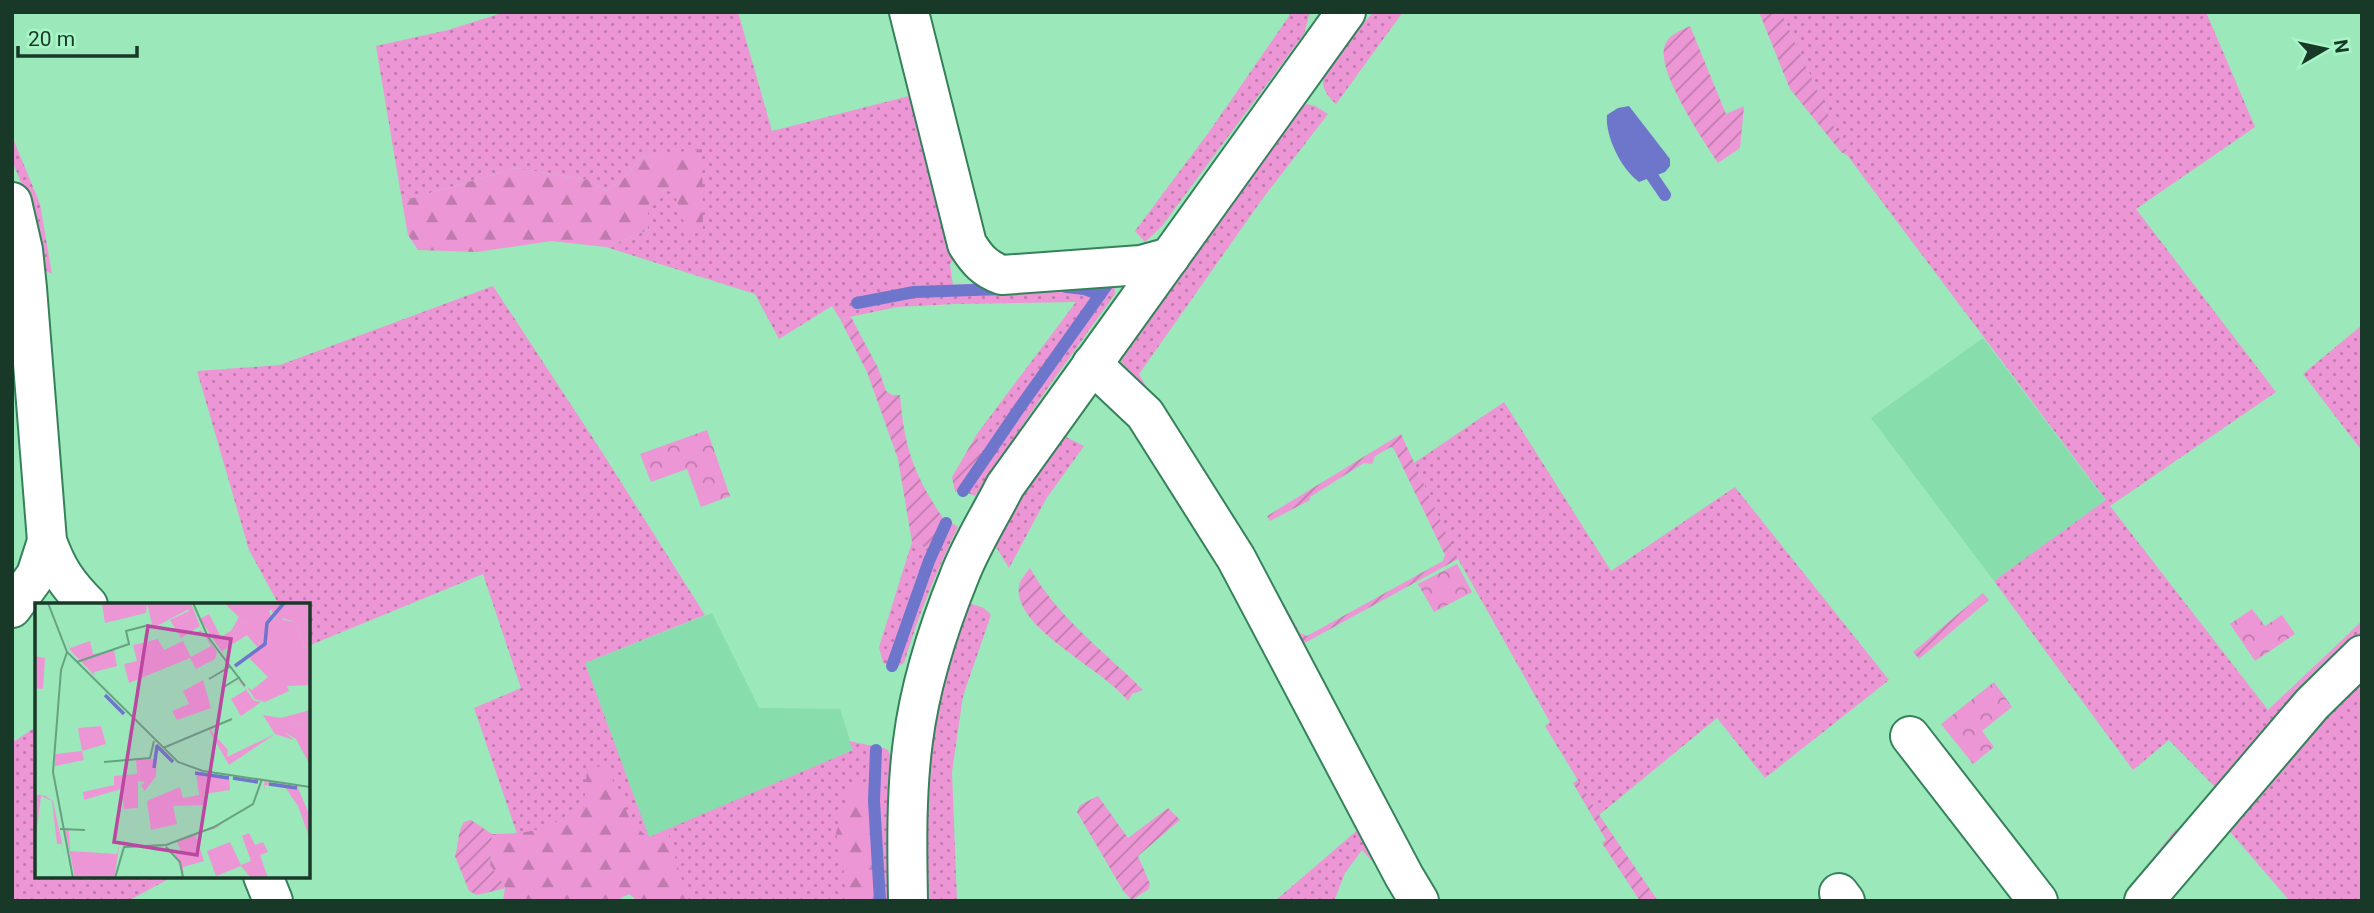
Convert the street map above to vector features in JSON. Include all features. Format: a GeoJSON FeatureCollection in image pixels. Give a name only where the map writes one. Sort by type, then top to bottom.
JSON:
{"type":"FeatureCollection","features":[{"type":"Feature","properties":{"kind":"street"},"geometry":{"type":"LineString","coordinates":[[909,12],[967,244],[977,260],[989,270],[1002,275],[1141,265],[1170,257]]}},
{"type":"Feature","properties":{"kind":"street"},"geometry":{"type":"LineString","coordinates":[[908,901],[908,828],[913,741],[922,690],[944,615],[969,554],[1005,486],[1346,12]]}},
{"type":"Feature","properties":{"kind":"street"},"geometry":{"type":"LineString","coordinates":[[12,202],[24,263],[47,541],[57,568],[86,603]]}},
{"type":"Feature","properties":{"kind":"street"},"geometry":{"type":"LineString","coordinates":[[1092,364],[1145,414],[1229,546],[1419,901]]}},
{"type":"Feature","properties":{"kind":"street"},"geometry":{"type":"LineString","coordinates":[[12,608],[36,575],[47,541]]}},
{"type":"Feature","properties":{"kind":"street"},"geometry":{"type":"LineString","coordinates":[[2144,901],[2312,704],[2362,655]]}},
{"type":"Feature","properties":{"kind":"street"},"geometry":{"type":"LineString","coordinates":[[1910,736],[2038,901]]}},
{"type":"Feature","properties":{"kind":"street"},"geometry":{"type":"LineString","coordinates":[[264,878],[272,901]]}},
{"type":"Feature","properties":{"kind":"shaded area"},"geometry":{"type":"Polygon","coordinates":[[[1983,338],[2106,501],[1994,581],[1871,418],[1983,338]]]}},
{"type":"Feature","properties":{"kind":"shaded area"},"geometry":{"type":"Polygon","coordinates":[[[712,613],[759,708],[840,709],[853,750],[649,838],[585,663],[712,613]]]}},
{"type":"Feature","properties":{"kind":"green space"},"geometry":{"type":"Polygon","coordinates":[[[505,12],[738,12],[772,131],[913,95],[956,257],[950,264],[953,285],[1114,281],[1115,294],[975,496],[963,491],[983,462],[977,434],[1076,302],[897,307],[840,319],[832,306],[779,339],[755,294],[606,247],[648,230],[648,206],[659,190],[674,191],[702,150],[641,157],[624,178],[606,191],[589,180],[516,168],[402,201],[376,46],[448,30],[505,12]]]}},
{"type":"Feature","properties":{"kind":"green space"},"geometry":{"type":"Polygon","coordinates":[[[1289,12],[1310,12],[1304,34],[1162,226],[1145,242],[1135,231],[1209,132],[1289,16],[1289,12]]]}},
{"type":"Feature","properties":{"kind":"green space"},"geometry":{"type":"Polygon","coordinates":[[[1374,12],[1403,12],[1336,104],[1324,87],[1323,80],[1345,44],[1374,12]]]}},
{"type":"Feature","properties":{"kind":"green space"},"geometry":{"type":"Polygon","coordinates":[[[1759,12],[1781,12],[1847,155],[1841,152],[1790,89],[1759,12]]]}},
{"type":"Feature","properties":{"kind":"green space"},"geometry":{"type":"Polygon","coordinates":[[[1781,12],[2206,12],[2255,127],[2136,209],[2276,392],[2110,506],[2268,710],[2362,621],[2362,642],[2161,862],[2150,862],[2176,829],[2180,832],[2215,787],[2169,740],[2133,770],[1994,581],[2106,500],[1847,155],[1781,12]]]}},
{"type":"Feature","properties":{"kind":"green space"},"geometry":{"type":"Polygon","coordinates":[[[1690,26],[1726,114],[1744,106],[1740,148],[1718,163],[1682,105],[1667,71],[1665,45],[1669,38],[1690,26]]]}},
{"type":"Feature","properties":{"kind":"green space"},"geometry":{"type":"Polygon","coordinates":[[[1307,104],[1328,114],[1263,198],[1139,374],[1147,388],[1143,390],[1120,371],[1121,361],[1300,107],[1307,104]]]}},
{"type":"Feature","properties":{"kind":"green space"},"geometry":{"type":"Polygon","coordinates":[[[12,136],[40,204],[52,274],[42,269],[24,190],[12,160],[12,136]]]}},
{"type":"Feature","properties":{"kind":"green space"},"geometry":{"type":"Polygon","coordinates":[[[702,149],[703,230],[686,229],[674,192],[660,190],[648,206],[648,230],[606,247],[551,241],[477,252],[418,250],[408,235],[402,201],[516,168],[589,180],[606,191],[624,178],[641,157],[702,149]]]}},
{"type":"Feature","properties":{"kind":"green space"},"geometry":{"type":"Polygon","coordinates":[[[493,286],[705,615],[585,663],[649,837],[853,750],[849,741],[887,749],[891,756],[888,797],[890,901],[672,901],[663,876],[615,901],[540,901],[474,708],[521,688],[483,574],[310,645],[310,603],[278,603],[249,550],[197,371],[280,365],[493,286]]]}},
{"type":"Feature","properties":{"kind":"green space"},"geometry":{"type":"Polygon","coordinates":[[[851,317],[878,368],[886,391],[892,395],[900,395],[904,430],[912,460],[943,518],[932,550],[912,542],[898,459],[867,372],[840,319],[851,317]]]}},
{"type":"Feature","properties":{"kind":"green space"},"geometry":{"type":"Polygon","coordinates":[[[2362,325],[2362,451],[2303,374],[2362,325]]]}},
{"type":"Feature","properties":{"kind":"green space"},"geometry":{"type":"Polygon","coordinates":[[[1504,402],[1611,571],[1735,487],[1889,680],[1765,778],[1717,718],[1599,815],[1545,726],[1550,722],[1458,559],[1414,463],[1504,402]]]}},
{"type":"Feature","properties":{"kind":"green space"},"geometry":{"type":"Polygon","coordinates":[[[707,430],[730,496],[701,507],[687,469],[651,482],[640,454],[707,430]]]}},
{"type":"Feature","properties":{"kind":"green space"},"geometry":{"type":"Polygon","coordinates":[[[977,434],[983,462],[963,491],[955,492],[952,477],[977,434]]]}},
{"type":"Feature","properties":{"kind":"green space"},"geometry":{"type":"Polygon","coordinates":[[[1401,434],[1458,559],[1301,645],[1270,586],[1273,585],[1300,633],[1307,636],[1443,561],[1445,555],[1391,447],[1375,456],[1372,464],[1364,463],[1310,497],[1310,500],[1270,521],[1267,516],[1401,434]]]}},
{"type":"Feature","properties":{"kind":"green space"},"geometry":{"type":"Polygon","coordinates":[[[1062,435],[1084,446],[1046,499],[1009,568],[993,542],[1005,518],[1062,435]]]}},
{"type":"Feature","properties":{"kind":"green space"},"geometry":{"type":"Polygon","coordinates":[[[944,521],[958,527],[928,594],[904,663],[897,667],[883,663],[879,647],[912,542],[932,550],[944,521]]]}},
{"type":"Feature","properties":{"kind":"green space"},"geometry":{"type":"Polygon","coordinates":[[[1457,564],[1472,592],[1434,612],[1418,584],[1457,564]]]}},
{"type":"Feature","properties":{"kind":"green space"},"geometry":{"type":"Polygon","coordinates":[[[1030,568],[1067,618],[1143,690],[1132,694],[1128,701],[1100,675],[1044,632],[1030,617],[1021,602],[1019,586],[1030,568]]]}},
{"type":"Feature","properties":{"kind":"green space"},"geometry":{"type":"Polygon","coordinates":[[[1983,593],[1989,600],[1919,659],[1913,652],[1983,593]]]}},
{"type":"Feature","properties":{"kind":"green space"},"geometry":{"type":"Polygon","coordinates":[[[969,603],[984,608],[991,615],[963,696],[952,772],[957,901],[928,901],[929,787],[936,712],[955,639],[969,603]]]}},
{"type":"Feature","properties":{"kind":"green space"},"geometry":{"type":"Polygon","coordinates":[[[2252,609],[2265,626],[2282,615],[2295,634],[2255,661],[2230,624],[2252,609]]]}},
{"type":"Feature","properties":{"kind":"green space"},"geometry":{"type":"Polygon","coordinates":[[[2362,668],[2362,901],[2290,901],[2225,826],[2362,668]]]}},
{"type":"Feature","properties":{"kind":"green space"},"geometry":{"type":"Polygon","coordinates":[[[1994,682],[2012,707],[1982,731],[1994,747],[1973,764],[1941,724],[1994,682]]]}},
{"type":"Feature","properties":{"kind":"green space"},"geometry":{"type":"Polygon","coordinates":[[[35,727],[35,878],[170,878],[128,901],[12,901],[12,736],[15,741],[35,727]]]}},
{"type":"Feature","properties":{"kind":"green space"},"geometry":{"type":"Polygon","coordinates":[[[606,765],[632,824],[649,838],[667,829],[688,901],[638,901],[629,894],[615,901],[503,901],[505,888],[490,865],[492,834],[520,833],[541,828],[584,808],[587,769],[606,765]]]}},
{"type":"Feature","properties":{"kind":"green space"},"geometry":{"type":"Polygon","coordinates":[[[1578,780],[1658,901],[1640,901],[1602,843],[1606,840],[1573,783],[1578,780]]]}},
{"type":"Feature","properties":{"kind":"green space"},"geometry":{"type":"Polygon","coordinates":[[[861,783],[871,791],[875,901],[846,901],[843,863],[836,833],[850,790],[861,783]]]}},
{"type":"Feature","properties":{"kind":"green space"},"geometry":{"type":"Polygon","coordinates":[[[1098,796],[1128,838],[1168,808],[1180,820],[1138,856],[1150,884],[1149,889],[1132,900],[1124,892],[1077,812],[1080,805],[1098,796]]]}},
{"type":"Feature","properties":{"kind":"green space"},"geometry":{"type":"Polygon","coordinates":[[[471,820],[492,834],[490,865],[506,888],[477,895],[469,891],[455,856],[462,826],[464,822],[471,820]]]}},
{"type":"Feature","properties":{"kind":"green space"},"geometry":{"type":"Polygon","coordinates":[[[1361,827],[1389,880],[1362,850],[1345,873],[1334,901],[1275,901],[1361,827]]]}},
{"type":"Feature","properties":{"kind":"water"},"geometry":{"type":"Polygon","coordinates":[[[1629,106],[1670,159],[1670,166],[1665,172],[1639,182],[1620,161],[1607,123],[1607,115],[1618,108],[1629,106]]]}},
{"type":"Feature","properties":{"kind":"waterway"},"geometry":{"type":"LineString","coordinates":[[1652,176],[1665,195]]}},
{"type":"Feature","properties":{"kind":"waterway"},"geometry":{"type":"LineString","coordinates":[[963,491],[1109,282]]}},
{"type":"Feature","properties":{"kind":"waterway"},"geometry":{"type":"LineString","coordinates":[[1066,287],[1084,289],[1100,295]]}},
{"type":"Feature","properties":{"kind":"waterway"},"geometry":{"type":"LineString","coordinates":[[857,303],[914,292],[1003,289]]}},
{"type":"Feature","properties":{"kind":"waterway"},"geometry":{"type":"LineString","coordinates":[[892,666],[929,561],[946,523]]}},
{"type":"Feature","properties":{"kind":"waterway"},"geometry":{"type":"LineString","coordinates":[[876,750],[874,801],[880,901]]}}]}
